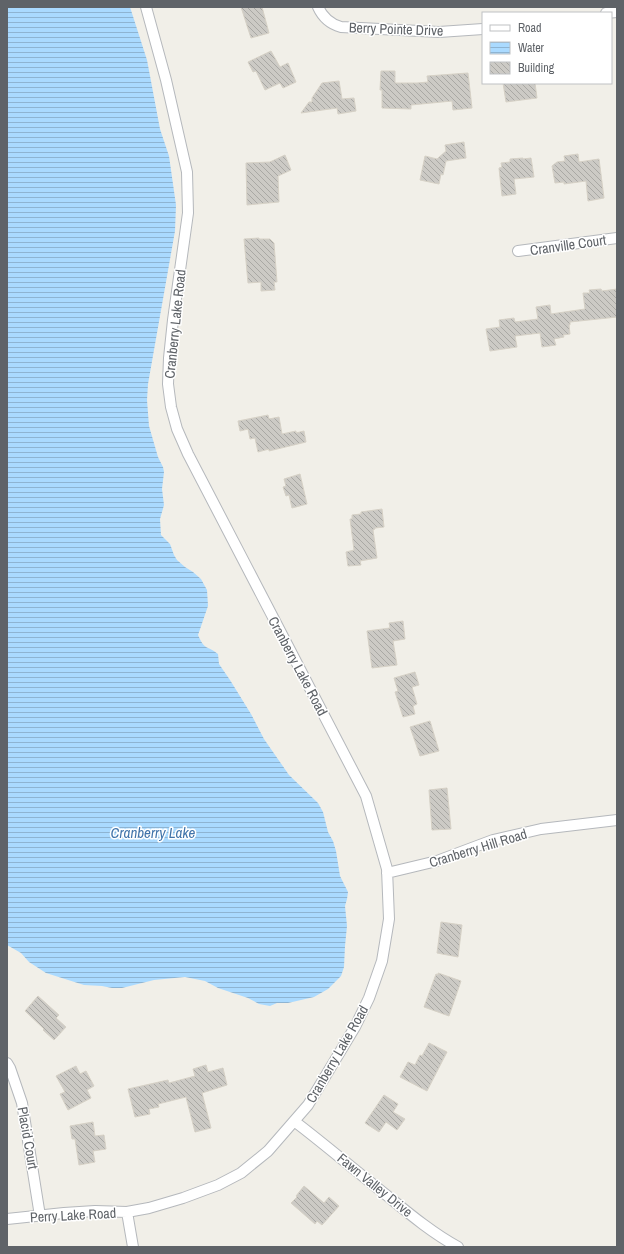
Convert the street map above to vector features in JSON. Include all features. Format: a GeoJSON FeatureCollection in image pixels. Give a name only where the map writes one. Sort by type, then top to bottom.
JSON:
{"type":"FeatureCollection","features":[{"type":"Feature","properties":{"kind":"street","name":"Cranberry Lake Road"},"geometry":{"type":"LineString","coordinates":[[127,1212],[149,1208],[218,1186],[241,1173],[268,1151],[308,1105],[355,1027],[369,998],[382,961],[389,920],[387,873],[366,796],[191,461],[177,429],[171,407],[168,384],[169,358],[188,213],[187,172],[166,80],[146,7]]}},
{"type":"Feature","properties":{"kind":"street","name":"Berry Pointe Drive"},"geometry":{"type":"LineString","coordinates":[[318,7],[330,23],[341,27],[439,32],[482,29]]}},
{"type":"Feature","properties":{"kind":"street","name":"Cranville Court"},"geometry":{"type":"LineString","coordinates":[[518,251],[617,238]]}},
{"type":"Feature","properties":{"kind":"street","name":"Cranberry Hill Road"},"geometry":{"type":"LineString","coordinates":[[387,873],[437,861],[493,840],[541,829],[617,820]]}},
{"type":"Feature","properties":{"kind":"street","name":"Placid Court"},"geometry":{"type":"LineString","coordinates":[[7,1063],[22,1104],[40,1216]]}},
{"type":"Feature","properties":{"kind":"street","name":"Fawn Valley Drive"},"geometry":{"type":"LineString","coordinates":[[294,1121],[326,1145],[406,1211],[458,1247]]}},
{"type":"Feature","properties":{"kind":"street","name":"Perry Lake Road"},"geometry":{"type":"LineString","coordinates":[[7,1219],[95,1211],[127,1212],[133,1247]]}},
{"type":"Feature","properties":{"kind":"water","name":"Cranberry Lake"},"geometry":{"type":"Polygon","coordinates":[[[7,7],[130,7],[147,60],[160,129],[169,156],[176,205],[175,231],[148,384],[147,400],[149,426],[164,472],[162,489],[164,505],[160,519],[161,535],[170,544],[177,560],[201,579],[207,590],[208,606],[198,635],[200,640],[205,646],[218,654],[219,664],[251,714],[264,739],[289,775],[318,803],[323,812],[328,832],[333,841],[340,876],[348,892],[345,906],[347,926],[344,967],[341,976],[328,989],[314,997],[288,1003],[277,1003],[270,1006],[259,1004],[248,998],[218,988],[205,981],[185,977],[154,980],[122,988],[84,985],[46,973],[29,962],[21,953],[7,945],[7,7]]]}},
{"type":"Feature","properties":{"kind":"building"},"geometry":{"type":"Polygon","coordinates":[[[241,7],[262,7],[269,33],[251,38],[241,7]]]}},
{"type":"Feature","properties":{"kind":"building"},"geometry":{"type":"Polygon","coordinates":[[[271,51],[280,67],[288,63],[296,82],[283,88],[280,83],[265,90],[256,71],[253,72],[248,62],[271,51]]]}},
{"type":"Feature","properties":{"kind":"building"},"geometry":{"type":"Polygon","coordinates":[[[381,71],[395,71],[395,83],[428,82],[427,76],[468,73],[472,108],[453,110],[452,101],[411,105],[411,109],[382,108],[382,90],[380,90],[381,71]]]}},
{"type":"Feature","properties":{"kind":"building"},"geometry":{"type":"Polygon","coordinates":[[[339,81],[342,99],[354,98],[356,111],[338,114],[337,108],[301,113],[309,102],[312,102],[312,98],[322,83],[339,81]]]}},
{"type":"Feature","properties":{"kind":"building"},"geometry":{"type":"Polygon","coordinates":[[[503,84],[535,84],[537,98],[506,102],[503,84]]]}},
{"type":"Feature","properties":{"kind":"building"},"geometry":{"type":"Polygon","coordinates":[[[464,142],[466,158],[446,161],[443,175],[441,174],[439,184],[420,180],[425,156],[437,159],[446,151],[445,145],[464,142]]]}},
{"type":"Feature","properties":{"kind":"building"},"geometry":{"type":"Polygon","coordinates":[[[578,154],[579,162],[599,159],[604,198],[588,201],[586,181],[564,184],[564,182],[555,183],[552,166],[557,162],[565,161],[564,156],[578,154]]]}},
{"type":"Feature","properties":{"kind":"building"},"geometry":{"type":"Polygon","coordinates":[[[285,155],[291,170],[278,176],[279,202],[247,205],[246,163],[270,162],[285,155]]]}},
{"type":"Feature","properties":{"kind":"building"},"geometry":{"type":"Polygon","coordinates":[[[531,158],[534,177],[514,179],[516,194],[502,196],[499,168],[502,167],[501,163],[510,162],[510,159],[531,158]]]}},
{"type":"Feature","properties":{"kind":"building"},"geometry":{"type":"Polygon","coordinates":[[[244,239],[270,239],[274,243],[277,282],[274,282],[275,290],[261,291],[261,282],[248,283],[244,239]]]}},
{"type":"Feature","properties":{"kind":"building"},"geometry":{"type":"Polygon","coordinates":[[[601,289],[602,291],[617,289],[617,317],[570,322],[570,334],[554,339],[556,345],[542,347],[540,333],[515,336],[517,347],[490,351],[486,329],[500,327],[499,320],[514,318],[515,322],[538,319],[536,307],[550,305],[551,314],[585,309],[583,293],[590,293],[589,290],[601,289]]]}},
{"type":"Feature","properties":{"kind":"building"},"geometry":{"type":"Polygon","coordinates":[[[268,415],[269,419],[279,417],[282,434],[304,431],[306,442],[269,451],[269,449],[258,452],[255,438],[250,439],[248,429],[240,431],[238,421],[268,415]]]}},
{"type":"Feature","properties":{"kind":"building"},"geometry":{"type":"Polygon","coordinates":[[[300,474],[307,504],[292,508],[289,495],[286,496],[283,487],[286,486],[284,479],[300,474]]]}},
{"type":"Feature","properties":{"kind":"building"},"geometry":{"type":"Polygon","coordinates":[[[382,509],[384,527],[375,528],[373,530],[377,558],[360,561],[361,565],[348,566],[346,552],[354,550],[350,519],[352,519],[352,515],[382,509]]]}},
{"type":"Feature","properties":{"kind":"building"},"geometry":{"type":"Polygon","coordinates":[[[403,621],[405,639],[393,641],[397,665],[372,668],[367,631],[390,628],[389,623],[403,621]]]}},
{"type":"Feature","properties":{"kind":"building"},"geometry":{"type":"Polygon","coordinates":[[[415,672],[419,685],[412,687],[417,704],[413,706],[415,714],[403,717],[395,692],[398,691],[394,678],[415,672]]]}},
{"type":"Feature","properties":{"kind":"building"},"geometry":{"type":"Polygon","coordinates":[[[430,721],[439,751],[420,756],[410,727],[430,721]]]}},
{"type":"Feature","properties":{"kind":"building"},"geometry":{"type":"Polygon","coordinates":[[[447,788],[451,829],[432,830],[429,790],[447,788]]]}},
{"type":"Feature","properties":{"kind":"building"},"geometry":{"type":"Polygon","coordinates":[[[441,922],[462,925],[458,957],[437,953],[441,922]]]}},
{"type":"Feature","properties":{"kind":"building"},"geometry":{"type":"Polygon","coordinates":[[[438,973],[461,981],[449,1016],[424,1007],[436,974],[438,975],[438,973]]]}},
{"type":"Feature","properties":{"kind":"building"},"geometry":{"type":"Polygon","coordinates":[[[38,996],[59,1015],[56,1018],[66,1027],[54,1040],[25,1011],[38,996]]]}},
{"type":"Feature","properties":{"kind":"building"},"geometry":{"type":"Polygon","coordinates":[[[429,1043],[447,1052],[427,1091],[400,1077],[408,1062],[415,1065],[429,1043]]]}},
{"type":"Feature","properties":{"kind":"building"},"geometry":{"type":"Polygon","coordinates":[[[206,1065],[208,1072],[223,1068],[227,1085],[202,1093],[211,1128],[195,1132],[186,1097],[158,1104],[159,1107],[149,1109],[150,1114],[135,1117],[128,1089],[168,1080],[169,1083],[195,1076],[193,1069],[206,1065]]]}},
{"type":"Feature","properties":{"kind":"building"},"geometry":{"type":"Polygon","coordinates":[[[76,1066],[80,1074],[86,1071],[94,1086],[87,1090],[91,1098],[68,1110],[60,1094],[65,1092],[56,1076],[76,1066]]]}},
{"type":"Feature","properties":{"kind":"building"},"geometry":{"type":"Polygon","coordinates":[[[384,1095],[398,1104],[393,1112],[405,1119],[397,1130],[386,1122],[379,1132],[365,1123],[384,1095]]]}},
{"type":"Feature","properties":{"kind":"building"},"geometry":{"type":"Polygon","coordinates":[[[93,1122],[95,1136],[104,1135],[106,1149],[93,1151],[95,1162],[79,1165],[75,1139],[72,1139],[70,1126],[93,1122]]]}},
{"type":"Feature","properties":{"kind":"building"},"geometry":{"type":"Polygon","coordinates":[[[304,1186],[324,1203],[329,1197],[339,1206],[322,1225],[317,1221],[315,1224],[291,1203],[304,1186]]]}}]}
